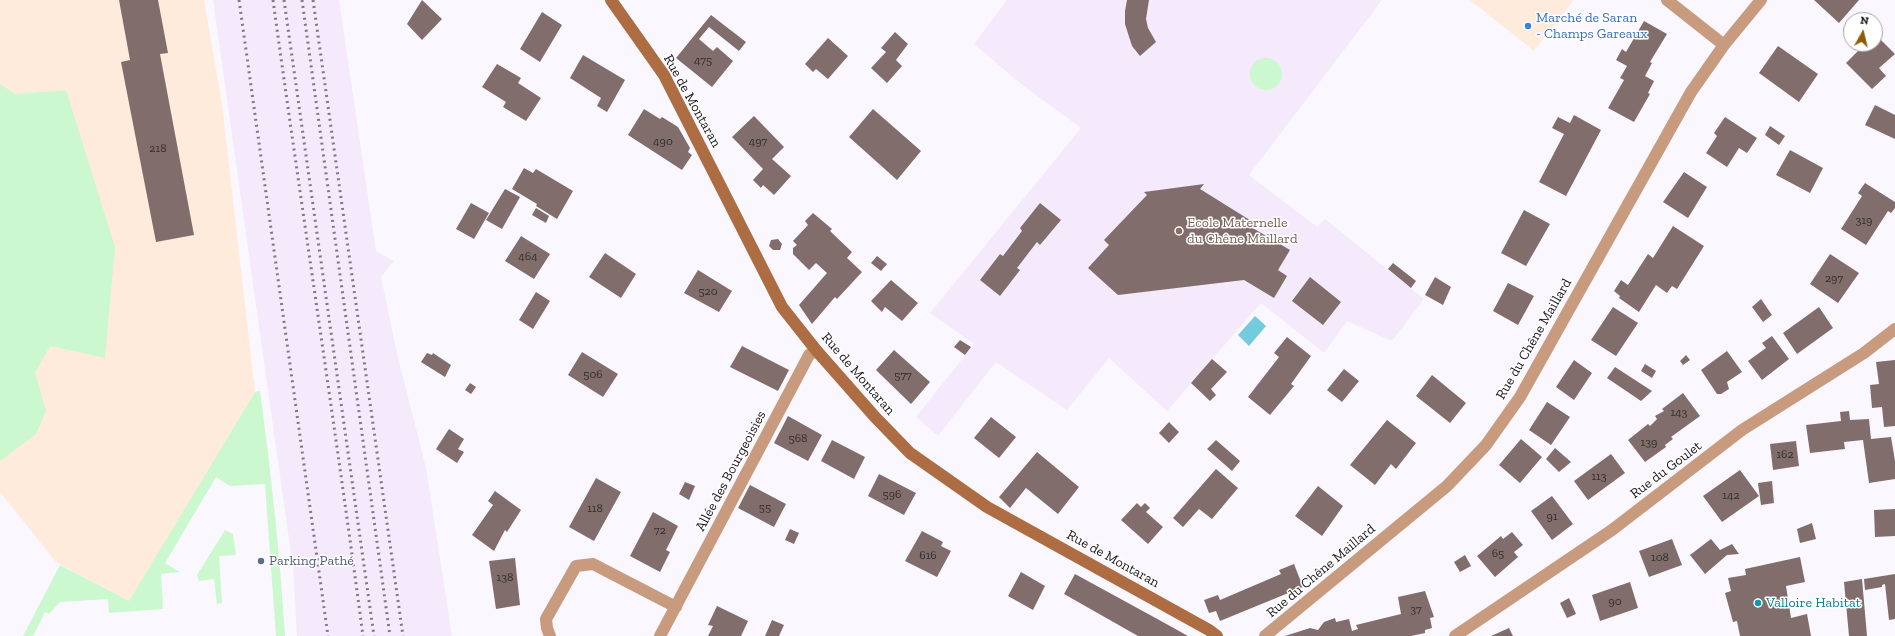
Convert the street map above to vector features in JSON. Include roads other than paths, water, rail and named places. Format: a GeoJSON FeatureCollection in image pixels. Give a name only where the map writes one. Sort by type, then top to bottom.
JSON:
{"type":"FeatureCollection","features":[{"type":"Feature","properties":{"kind":"street","name":"Rue de Montaran"},"geometry":{"type":"LineString","coordinates":[[611,0],[664,75],[782,307],[816,350],[875,417],[910,453],[988,507],[1209,630],[1217,636]]}},
{"type":"Feature","properties":{"kind":"street"},"geometry":{"type":"LineString","coordinates":[[1667,0],[1724,45]]}},
{"type":"Feature","properties":{"kind":"street","name":"Rue du Chêne Maillard"},"geometry":{"type":"LineString","coordinates":[[1266,636],[1447,486],[1486,445],[1520,397],[1691,92],[1724,45],[1761,0]]}},
{"type":"Feature","properties":{"kind":"street","name":"Rue du Goulet"},"geometry":{"type":"LineString","coordinates":[[1455,636],[1612,530],[1742,430],[1864,353],[1895,329]]}},
{"type":"Feature","properties":{"kind":"street","name":"Allée des Bourgeoisies"},"geometry":{"type":"LineString","coordinates":[[660,636],[809,355],[816,350]]}},
{"type":"Feature","properties":{"kind":"street"},"geometry":{"type":"LineString","coordinates":[[550,636],[546,619],[576,566],[594,564],[676,607]]}},
{"type":"Feature","properties":{"kind":"water"},"geometry":{"type":"Polygon","coordinates":[[[1255,316],[1266,326],[1249,346],[1238,335],[1255,316]]]}},
{"type":"Feature","properties":{"kind":"railway"},"geometry":{"type":"LineString","coordinates":[[239,0],[328,636]]}},
{"type":"Feature","properties":{"kind":"railway"},"geometry":{"type":"LineString","coordinates":[[273,0],[363,636]]}},
{"type":"Feature","properties":{"kind":"railway"},"geometry":{"type":"LineString","coordinates":[[284,0],[374,636]]}},
{"type":"Feature","properties":{"kind":"railway"},"geometry":{"type":"LineString","coordinates":[[302,0],[390,636]]}},
{"type":"Feature","properties":{"kind":"railway"},"geometry":{"type":"LineString","coordinates":[[313,0],[403,636]]}},
{"type":"Feature","properties":{"kind":"place","name":"Marché de Saran - Champs Gareaux"},"geometry":{"type":"Point","coordinates":[1528,26]}},
{"type":"Feature","properties":{"kind":"place","name":"Ecole Maternelle du Chêne Maillard"},"geometry":{"type":"Point","coordinates":[1179,231]}},
{"type":"Feature","properties":{"kind":"place","name":"Parking Pathé"},"geometry":{"type":"Point","coordinates":[261,561]}},
{"type":"Feature","properties":{"kind":"place","name":"Valloire Habitat"},"geometry":{"type":"Point","coordinates":[1758,603]}}]}
